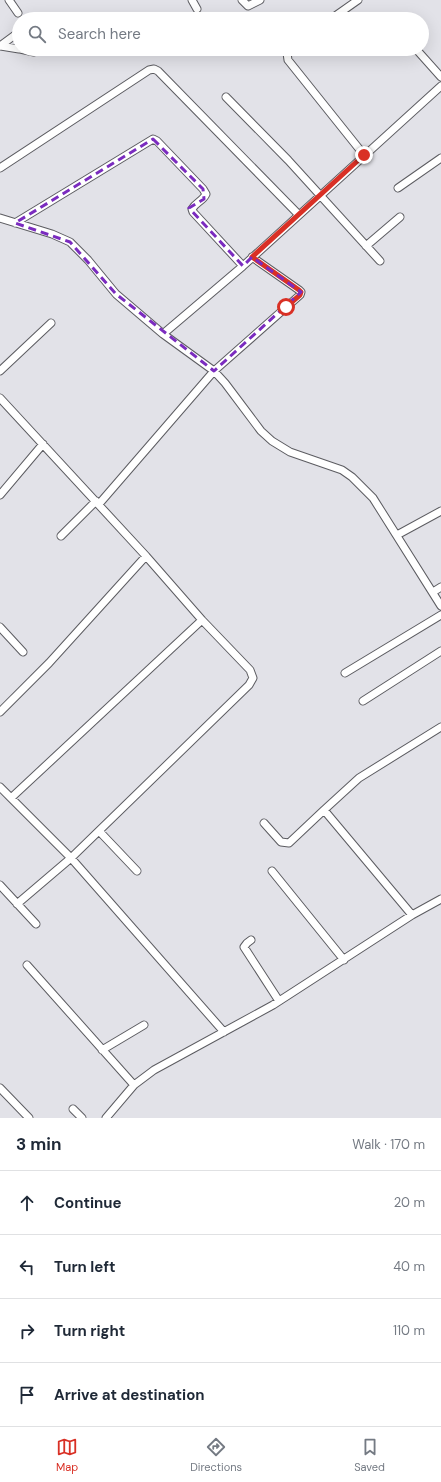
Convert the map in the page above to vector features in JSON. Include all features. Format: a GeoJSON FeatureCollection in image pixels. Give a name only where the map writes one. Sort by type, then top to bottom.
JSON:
{"type":"FeatureCollection","features":[{"type":"Feature","properties":{"kind":"street"},"geometry":{"type":"LineString","coordinates":[[8,0],[17,12]]}},
{"type":"Feature","properties":{"kind":"street"},"geometry":{"type":"LineString","coordinates":[[192,0],[197,9]]}},
{"type":"Feature","properties":{"kind":"street"},"geometry":{"type":"LineString","coordinates":[[242,0],[248,6],[260,0]]}},
{"type":"Feature","properties":{"kind":"street"},"geometry":{"type":"LineString","coordinates":[[341,12],[358,0]]}},
{"type":"Feature","properties":{"kind":"street"},"geometry":{"type":"LineString","coordinates":[[12,37],[0,46],[12,48]]}},
{"type":"Feature","properties":{"kind":"street"},"geometry":{"type":"LineString","coordinates":[[287,56],[288,60],[364,155]]}},
{"type":"Feature","properties":{"kind":"street"},"geometry":{"type":"LineString","coordinates":[[422,56],[441,77]]}},
{"type":"Feature","properties":{"kind":"street"},"geometry":{"type":"LineString","coordinates":[[0,168],[142,75],[154,69],[299,215]]}},
{"type":"Feature","properties":{"kind":"street"},"geometry":{"type":"LineString","coordinates":[[163,334],[242,266],[441,86]]}},
{"type":"Feature","properties":{"kind":"street"},"geometry":{"type":"LineString","coordinates":[[226,97],[282,154],[380,261]]}},
{"type":"Feature","properties":{"kind":"street"},"geometry":{"type":"LineString","coordinates":[[15,223],[153,139],[157,141],[203,189],[206,194],[204,199],[194,205],[192,209],[193,212],[242,266]]}},
{"type":"Feature","properties":{"kind":"street"},"geometry":{"type":"LineString","coordinates":[[398,188],[441,158]]}},
{"type":"Feature","properties":{"kind":"street"},"geometry":{"type":"LineString","coordinates":[[366,246],[400,217]]}},
{"type":"Feature","properties":{"kind":"street"},"geometry":{"type":"LineString","coordinates":[[0,218],[52,234],[70,242],[88,260],[116,294],[163,334],[214,371],[225,383],[260,431],[272,441],[290,452],[342,470],[352,477],[373,498],[441,606]]}},
{"type":"Feature","properties":{"kind":"street"},"geometry":{"type":"LineString","coordinates":[[61,536],[97,502],[214,371],[300,295],[301,292],[299,290],[252,257]]}},
{"type":"Feature","properties":{"kind":"street"},"geometry":{"type":"LineString","coordinates":[[0,371],[51,323]]}},
{"type":"Feature","properties":{"kind":"street"},"geometry":{"type":"LineString","coordinates":[[0,398],[97,502],[202,620],[250,670],[253,678],[249,685],[71,858],[17,904]]}},
{"type":"Feature","properties":{"kind":"street"},"geometry":{"type":"LineString","coordinates":[[0,495],[43,444]]}},
{"type":"Feature","properties":{"kind":"street"},"geometry":{"type":"LineString","coordinates":[[397,535],[441,511]]}},
{"type":"Feature","properties":{"kind":"street"},"geometry":{"type":"LineString","coordinates":[[0,712],[49,663],[146,556]]}},
{"type":"Feature","properties":{"kind":"street"},"geometry":{"type":"LineString","coordinates":[[433,592],[441,587]]}},
{"type":"Feature","properties":{"kind":"street"},"geometry":{"type":"LineString","coordinates":[[345,673],[441,615]]}},
{"type":"Feature","properties":{"kind":"street"},"geometry":{"type":"LineString","coordinates":[[11,798],[202,620]]}},
{"type":"Feature","properties":{"kind":"street"},"geometry":{"type":"LineString","coordinates":[[0,627],[23,652]]}},
{"type":"Feature","properties":{"kind":"street"},"geometry":{"type":"LineString","coordinates":[[363,701],[441,651]]}},
{"type":"Feature","properties":{"kind":"street"},"geometry":{"type":"LineString","coordinates":[[264,823],[281,842],[289,843],[359,778],[441,728]]}},
{"type":"Feature","properties":{"kind":"street"},"geometry":{"type":"LineString","coordinates":[[0,787],[71,858],[224,1032]]}},
{"type":"Feature","properties":{"kind":"street"},"geometry":{"type":"LineString","coordinates":[[324,810],[412,915]]}},
{"type":"Feature","properties":{"kind":"street"},"geometry":{"type":"LineString","coordinates":[[99,831],[137,871]]}},
{"type":"Feature","properties":{"kind":"street"},"geometry":{"type":"LineString","coordinates":[[272,871],[344,960]]}},
{"type":"Feature","properties":{"kind":"street"},"geometry":{"type":"LineString","coordinates":[[0,885],[36,924]]}},
{"type":"Feature","properties":{"kind":"street"},"geometry":{"type":"LineString","coordinates":[[106,1118],[134,1085],[154,1070],[279,1001],[412,915],[441,899]]}},
{"type":"Feature","properties":{"kind":"street"},"geometry":{"type":"LineString","coordinates":[[251,940],[244,947],[279,1001]]}},
{"type":"Feature","properties":{"kind":"street"},"geometry":{"type":"LineString","coordinates":[[27,964],[134,1085]]}},
{"type":"Feature","properties":{"kind":"street"},"geometry":{"type":"LineString","coordinates":[[102,1050],[144,1025]]}},
{"type":"Feature","properties":{"kind":"street"},"geometry":{"type":"LineString","coordinates":[[0,1088],[29,1118]]}},
{"type":"Feature","properties":{"kind":"street"},"geometry":{"type":"LineString","coordinates":[[73,1109],[82,1118]]}},
{"type":"Feature","properties":{"kind":"highlighted area"},"geometry":{"type":"Polygon","coordinates":[[[153,139],[203,189],[204,199],[189,208],[243,266],[252,257],[301,292],[214,371],[116,294],[70,242],[15,223],[153,139]]]}},
{"type":"Feature","properties":{"kind":"route"},"geometry":{"type":"LineString","coordinates":[[286,307],[300,295],[301,292],[252,257],[364,155]]}}]}
